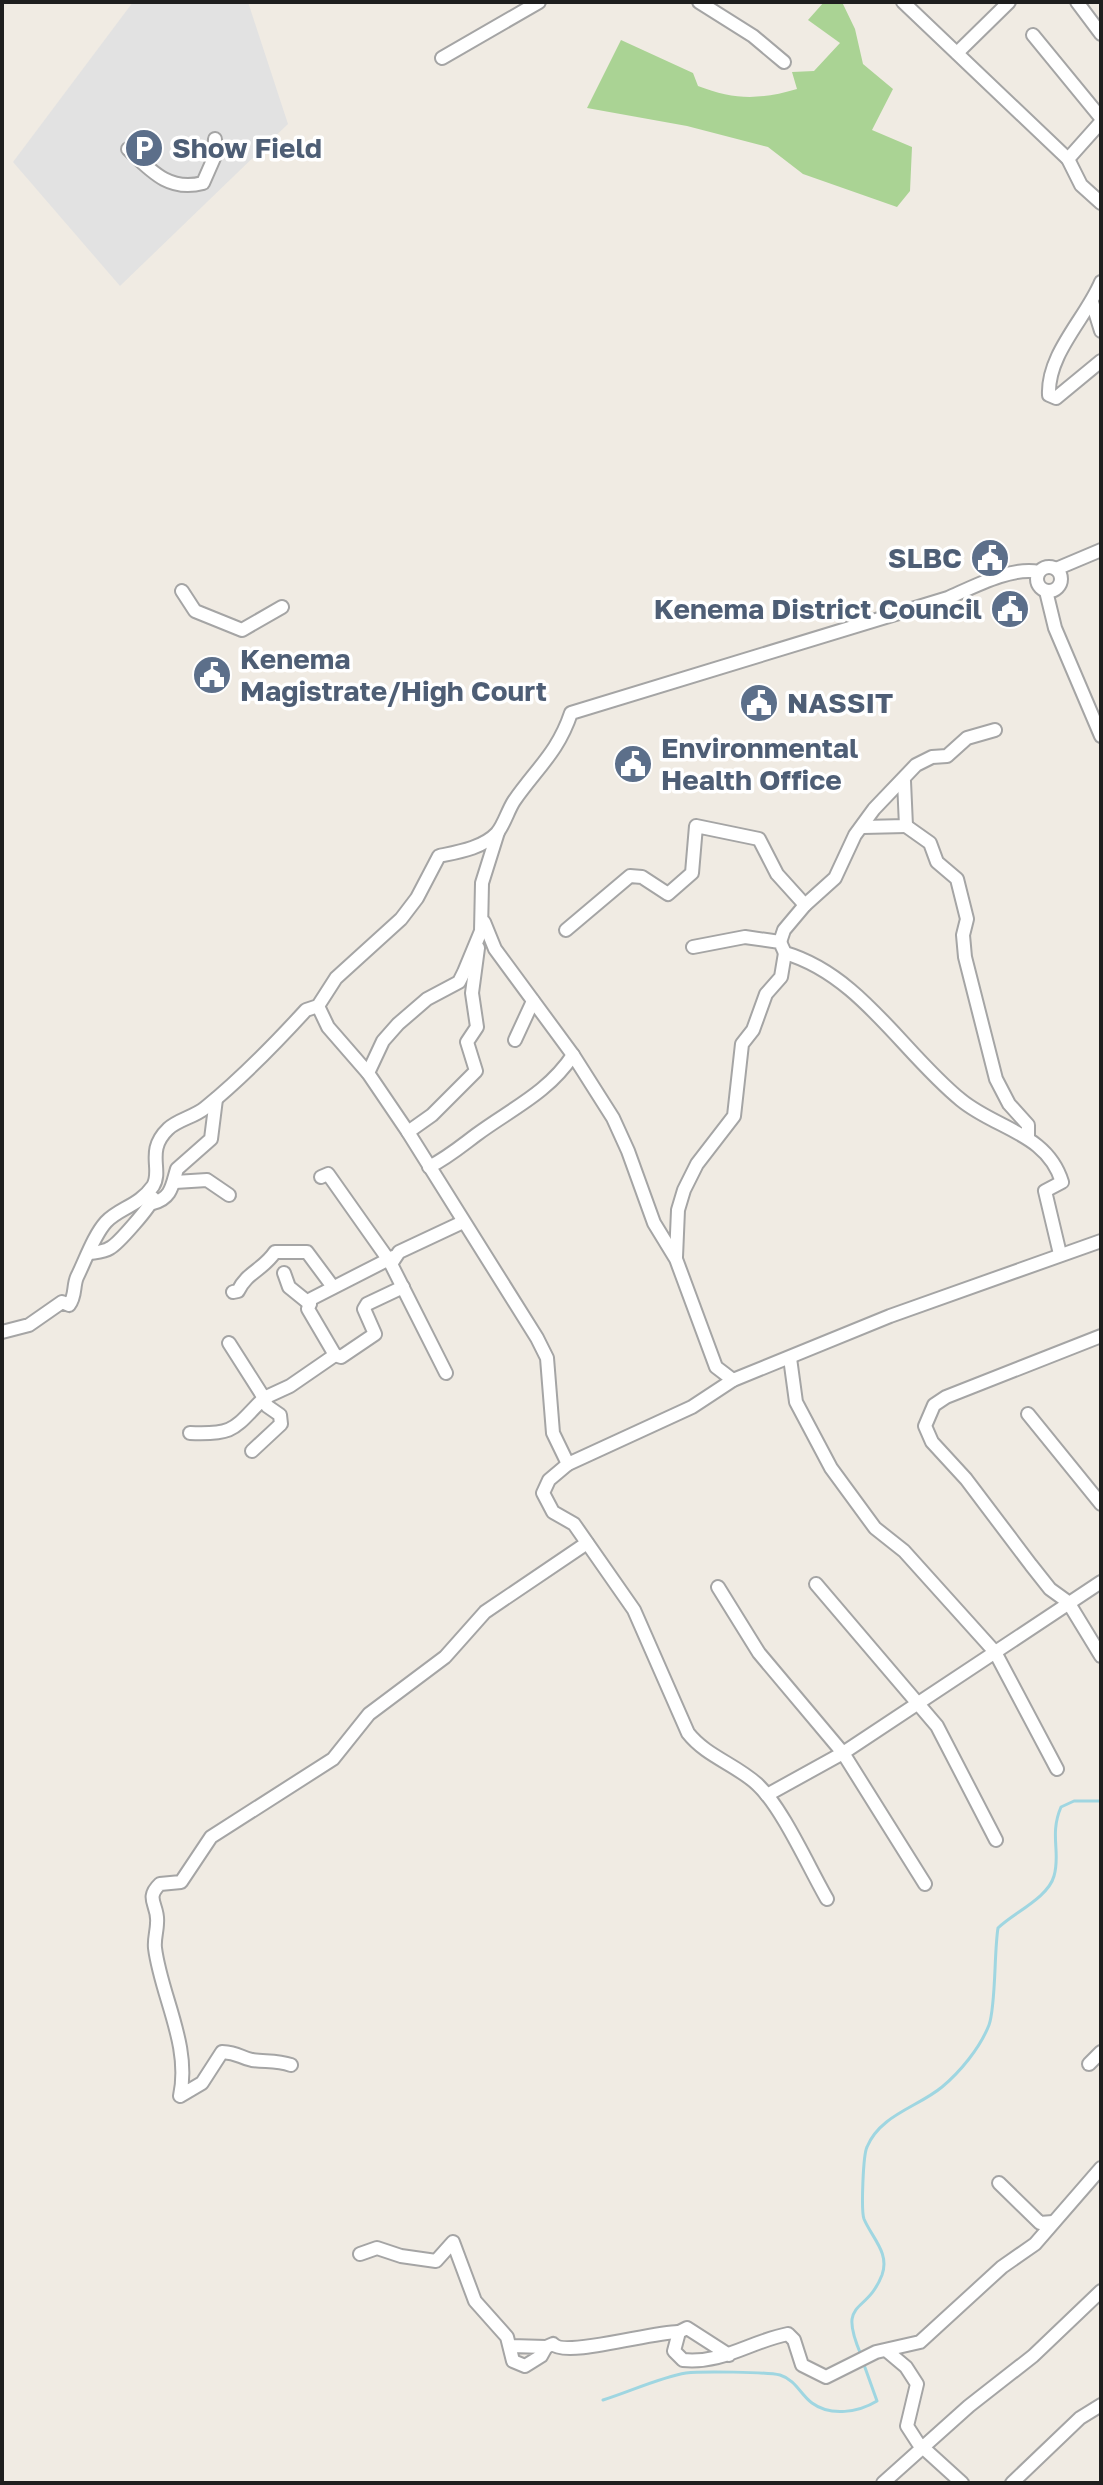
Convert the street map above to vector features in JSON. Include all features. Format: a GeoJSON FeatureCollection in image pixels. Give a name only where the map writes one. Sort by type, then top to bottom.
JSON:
{"type":"FeatureCollection","features":[{"type":"Feature","properties":{"kind":"street"},"geometry":{"type":"LineString","coordinates":[[442,58],[539,2]]}},
{"type":"Feature","properties":{"kind":"street"},"geometry":{"type":"LineString","coordinates":[[699,2],[753,36],[784,62]]}},
{"type":"Feature","properties":{"kind":"street"},"geometry":{"type":"LineString","coordinates":[[903,2],[1068,159],[1081,185],[1101,203]]}},
{"type":"Feature","properties":{"kind":"street"},"geometry":{"type":"LineString","coordinates":[[957,53],[1009,2]]}},
{"type":"Feature","properties":{"kind":"street"},"geometry":{"type":"LineString","coordinates":[[1077,2],[1101,34]]}},
{"type":"Feature","properties":{"kind":"street"},"geometry":{"type":"LineString","coordinates":[[1033,35],[1101,120],[1068,159]]}},
{"type":"Feature","properties":{"kind":"street"},"geometry":{"type":"LineString","coordinates":[[128,149],[168,183],[184,187],[203,183],[214,158],[215,139]]}},
{"type":"Feature","properties":{"kind":"street"},"geometry":{"type":"LineString","coordinates":[[1101,282],[1055,363],[1049,395],[1056,398],[1101,361]]}},
{"type":"Feature","properties":{"kind":"street"},"geometry":{"type":"LineString","coordinates":[[1092,302],[1101,331]]}},
{"type":"Feature","properties":{"kind":"street"},"geometry":{"type":"LineString","coordinates":[[408,1132],[432,1115],[476,1071],[467,1042],[477,1027],[472,993],[481,931],[482,883],[498,832],[527,782],[547,763],[562,740],[571,713],[889,616],[1001,578],[1029,570],[1039,572],[1047,567],[1056,569],[1101,550]]}},
{"type":"Feature","properties":{"kind":"street"},"geometry":{"type":"LineString","coordinates":[[1046,591],[1055,589],[1061,581],[1056,569]]}},
{"type":"Feature","properties":{"kind":"street"},"geometry":{"type":"LineString","coordinates":[[1039,572],[1039,585],[1046,591],[1055,628],[1101,736]]}},
{"type":"Feature","properties":{"kind":"street"},"geometry":{"type":"LineString","coordinates":[[182,591],[195,611],[242,630],[282,607]]}},
{"type":"Feature","properties":{"kind":"street"},"geometry":{"type":"LineString","coordinates":[[676,1259],[678,1210],[684,1190],[697,1164],[734,1116],[742,1044],[753,1030],[766,994],[781,977],[784,930],[805,905],[835,878],[855,835],[886,794],[904,781],[916,765],[932,757],[947,756],[967,738],[995,730]]}},
{"type":"Feature","properties":{"kind":"street"},"geometry":{"type":"LineString","coordinates":[[904,781],[906,826]]}},
{"type":"Feature","properties":{"kind":"street"},"geometry":{"type":"LineString","coordinates":[[566,930],[630,876],[642,877],[668,894],[692,873],[696,826],[759,839],[777,874],[805,905]]}},
{"type":"Feature","properties":{"kind":"street"},"geometry":{"type":"LineString","coordinates":[[863,827],[906,826],[930,843],[937,862],[957,879],[967,919],[963,935],[965,957],[996,1079],[1009,1104],[1028,1125],[1028,1136]]}},
{"type":"Feature","properties":{"kind":"street"},"geometry":{"type":"LineString","coordinates":[[2,1332],[29,1325],[62,1302],[69,1305],[74,1298],[76,1279],[106,1222],[138,1203],[152,1187],[157,1175],[153,1161],[158,1143],[169,1128],[197,1115],[247,1073],[306,1010],[318,1006],[336,978],[401,919],[417,898],[439,856],[475,846],[498,832]]}},
{"type":"Feature","properties":{"kind":"street"},"geometry":{"type":"LineString","coordinates":[[482,916],[495,949],[573,1055],[613,1118],[654,1223],[676,1259],[716,1367],[733,1380]]}},
{"type":"Feature","properties":{"kind":"street"},"geometry":{"type":"LineString","coordinates":[[368,1073],[383,1041],[398,1024],[427,999],[459,982],[481,931]]}},
{"type":"Feature","properties":{"kind":"street"},"geometry":{"type":"LineString","coordinates":[[693,947],[745,937],[782,948],[821,969],[854,995],[962,1101],[1028,1136],[1058,1169],[1062,1182],[1045,1191],[1060,1254]]}},
{"type":"Feature","properties":{"kind":"street"},"geometry":{"type":"LineString","coordinates":[[515,1040],[533,1001]]}},
{"type":"Feature","properties":{"kind":"street"},"geometry":{"type":"LineString","coordinates":[[318,1006],[328,1027],[368,1073],[408,1132],[514,1297],[547,1358],[553,1433],[568,1464]]}},
{"type":"Feature","properties":{"kind":"street"},"geometry":{"type":"LineString","coordinates":[[525,1022],[544,1017]]}},
{"type":"Feature","properties":{"kind":"street"},"geometry":{"type":"LineString","coordinates":[[429,1167],[456,1153],[474,1136],[526,1105],[553,1080],[573,1055]]}},
{"type":"Feature","properties":{"kind":"street"},"geometry":{"type":"LineString","coordinates":[[90,1253],[108,1250],[133,1220],[169,1194],[177,1169],[211,1139],[216,1099]]}},
{"type":"Feature","properties":{"kind":"street"},"geometry":{"type":"LineString","coordinates":[[321,1177],[328,1174],[390,1258],[446,1373]]}},
{"type":"Feature","properties":{"kind":"street"},"geometry":{"type":"LineString","coordinates":[[175,1182],[195,1178],[207,1180],[229,1195]]}},
{"type":"Feature","properties":{"kind":"street"},"geometry":{"type":"LineString","coordinates":[[152,1187],[153,1203]]}},
{"type":"Feature","properties":{"kind":"street"},"geometry":{"type":"LineString","coordinates":[[403,1287],[364,1309],[375,1334],[341,1357],[335,1355],[308,1309],[310,1304],[333,1287],[463,1222]]}},
{"type":"Feature","properties":{"kind":"street"},"geometry":{"type":"LineString","coordinates":[[827,1899],[767,1795],[737,1769],[697,1745],[688,1733],[634,1610],[574,1524],[553,1512],[543,1493],[549,1480],[568,1464],[692,1407],[733,1380],[890,1316],[1101,1241]]}},
{"type":"Feature","properties":{"kind":"street"},"geometry":{"type":"LineString","coordinates":[[233,1292],[238,1291],[250,1272],[267,1264],[275,1252],[307,1252],[333,1287]]}},
{"type":"Feature","properties":{"kind":"street"},"geometry":{"type":"LineString","coordinates":[[284,1273],[289,1287],[310,1304]]}},
{"type":"Feature","properties":{"kind":"street"},"geometry":{"type":"LineString","coordinates":[[1101,1336],[946,1397],[934,1405],[925,1426],[932,1442],[966,1479],[1050,1589],[1068,1602],[1101,1656]]}},
{"type":"Feature","properties":{"kind":"street"},"geometry":{"type":"LineString","coordinates":[[229,1343],[267,1406],[280,1415],[281,1424],[252,1451]]}},
{"type":"Feature","properties":{"kind":"street"},"geometry":{"type":"LineString","coordinates":[[190,1433],[213,1434],[234,1429],[264,1398],[290,1386],[335,1355]]}},
{"type":"Feature","properties":{"kind":"street"},"geometry":{"type":"LineString","coordinates":[[790,1358],[796,1402],[831,1468],[875,1528],[904,1551],[995,1652],[1057,1769]]}},
{"type":"Feature","properties":{"kind":"street"},"geometry":{"type":"LineString","coordinates":[[1028,1414],[1101,1504]]}},
{"type":"Feature","properties":{"kind":"street"},"geometry":{"type":"LineString","coordinates":[[291,2065],[274,2059],[252,2060],[239,2052],[222,2052],[202,2083],[180,2096],[183,2082],[173,2012],[155,1945],[158,1922],[151,1903],[153,1891],[160,1884],[181,1882],[211,1837],[333,1759],[369,1714],[439,1662],[485,1612],[587,1543]]}},
{"type":"Feature","properties":{"kind":"street"},"geometry":{"type":"LineString","coordinates":[[767,1795],[843,1753],[1101,1582]]}},
{"type":"Feature","properties":{"kind":"street"},"geometry":{"type":"LineString","coordinates":[[816,1584],[917,1702],[952,1752],[996,1840]]}},
{"type":"Feature","properties":{"kind":"street"},"geometry":{"type":"LineString","coordinates":[[718,1587],[759,1653],[843,1753],[925,1884]]}},
{"type":"Feature","properties":{"kind":"street"},"geometry":{"type":"LineString","coordinates":[[1089,2064],[1101,2052]]}},
{"type":"Feature","properties":{"kind":"street"},"geometry":{"type":"LineString","coordinates":[[679,2332],[674,2351],[683,2360],[702,2362],[788,2334],[794,2340],[802,2365],[816,2374],[835,2375],[861,2360],[920,2342],[1002,2267],[1035,2244],[1101,2168]]}},
{"type":"Feature","properties":{"kind":"street"},"geometry":{"type":"LineString","coordinates":[[999,2183],[1040,2223],[1053,2222]]}},
{"type":"Feature","properties":{"kind":"street"},"geometry":{"type":"LineString","coordinates":[[360,2254],[377,2248],[401,2256],[436,2261],[453,2242],[475,2301],[491,2316],[511,2346],[509,2355],[519,2366],[536,2360],[546,2347]]}},
{"type":"Feature","properties":{"kind":"street"},"geometry":{"type":"LineString","coordinates":[[883,2483],[969,2406],[1033,2356],[1101,2291]]}},
{"type":"Feature","properties":{"kind":"street"},"geometry":{"type":"LineString","coordinates":[[511,2346],[546,2347],[553,2344],[562,2350],[607,2345],[661,2331],[679,2332],[687,2328],[729,2355]]}},
{"type":"Feature","properties":{"kind":"street"},"geometry":{"type":"LineString","coordinates":[[887,2351],[906,2367],[917,2384],[907,2426],[924,2448],[962,2483]]}},
{"type":"Feature","properties":{"kind":"street"},"geometry":{"type":"LineString","coordinates":[[1012,2483],[1080,2418],[1101,2405]]}},
{"type":"Feature","properties":{"kind":"green space"},"geometry":{"type":"Polygon","coordinates":[[[824,2],[842,2],[855,29],[863,64],[893,89],[872,130],[912,147],[910,191],[897,207],[803,174],[768,147],[687,126],[587,108],[621,40],[693,73],[698,86],[711,91],[747,97],[797,89],[792,72],[814,71],[840,43],[808,20],[824,2]]]}},
{"type":"Feature","properties":{"kind":"shaded area","name":"Show Field"},"geometry":{"type":"Polygon","coordinates":[[[133,2],[248,2],[288,124],[120,286],[13,162],[133,2]]]}},
{"type":"Feature","properties":{"kind":"waterway"},"geometry":{"type":"LineString","coordinates":[[861,2355],[854,2337],[853,2315],[876,2288],[884,2267],[882,2253],[863,2214],[867,2147],[881,2127],[942,2087],[975,2051],[991,2016],[998,1928],[1038,1898],[1050,1884],[1056,1868],[1056,1826],[1061,1807],[1074,1801],[1101,1801]]}},
{"type":"Feature","properties":{"kind":"waterway"},"geometry":{"type":"LineString","coordinates":[[603,2400],[686,2373],[748,2373],[780,2375],[820,2407],[836,2411],[854,2410],[877,2401],[863,2362]]}},
{"type":"Feature","properties":{"kind":"place","name":"Show Field"},"geometry":{"type":"Point","coordinates":[144,148]}},
{"type":"Feature","properties":{"kind":"place","name":"SLBC"},"geometry":{"type":"Point","coordinates":[990,558]}},
{"type":"Feature","properties":{"kind":"place","name":"Kenema District Council"},"geometry":{"type":"Point","coordinates":[1010,609]}},
{"type":"Feature","properties":{"kind":"place","name":"Kenema Magistrate/High Court"},"geometry":{"type":"Point","coordinates":[212,675]}},
{"type":"Feature","properties":{"kind":"place","name":"NASSIT"},"geometry":{"type":"Point","coordinates":[759,703]}},
{"type":"Feature","properties":{"kind":"place","name":"Environmental Health Office"},"geometry":{"type":"Point","coordinates":[633,764]}}]}
